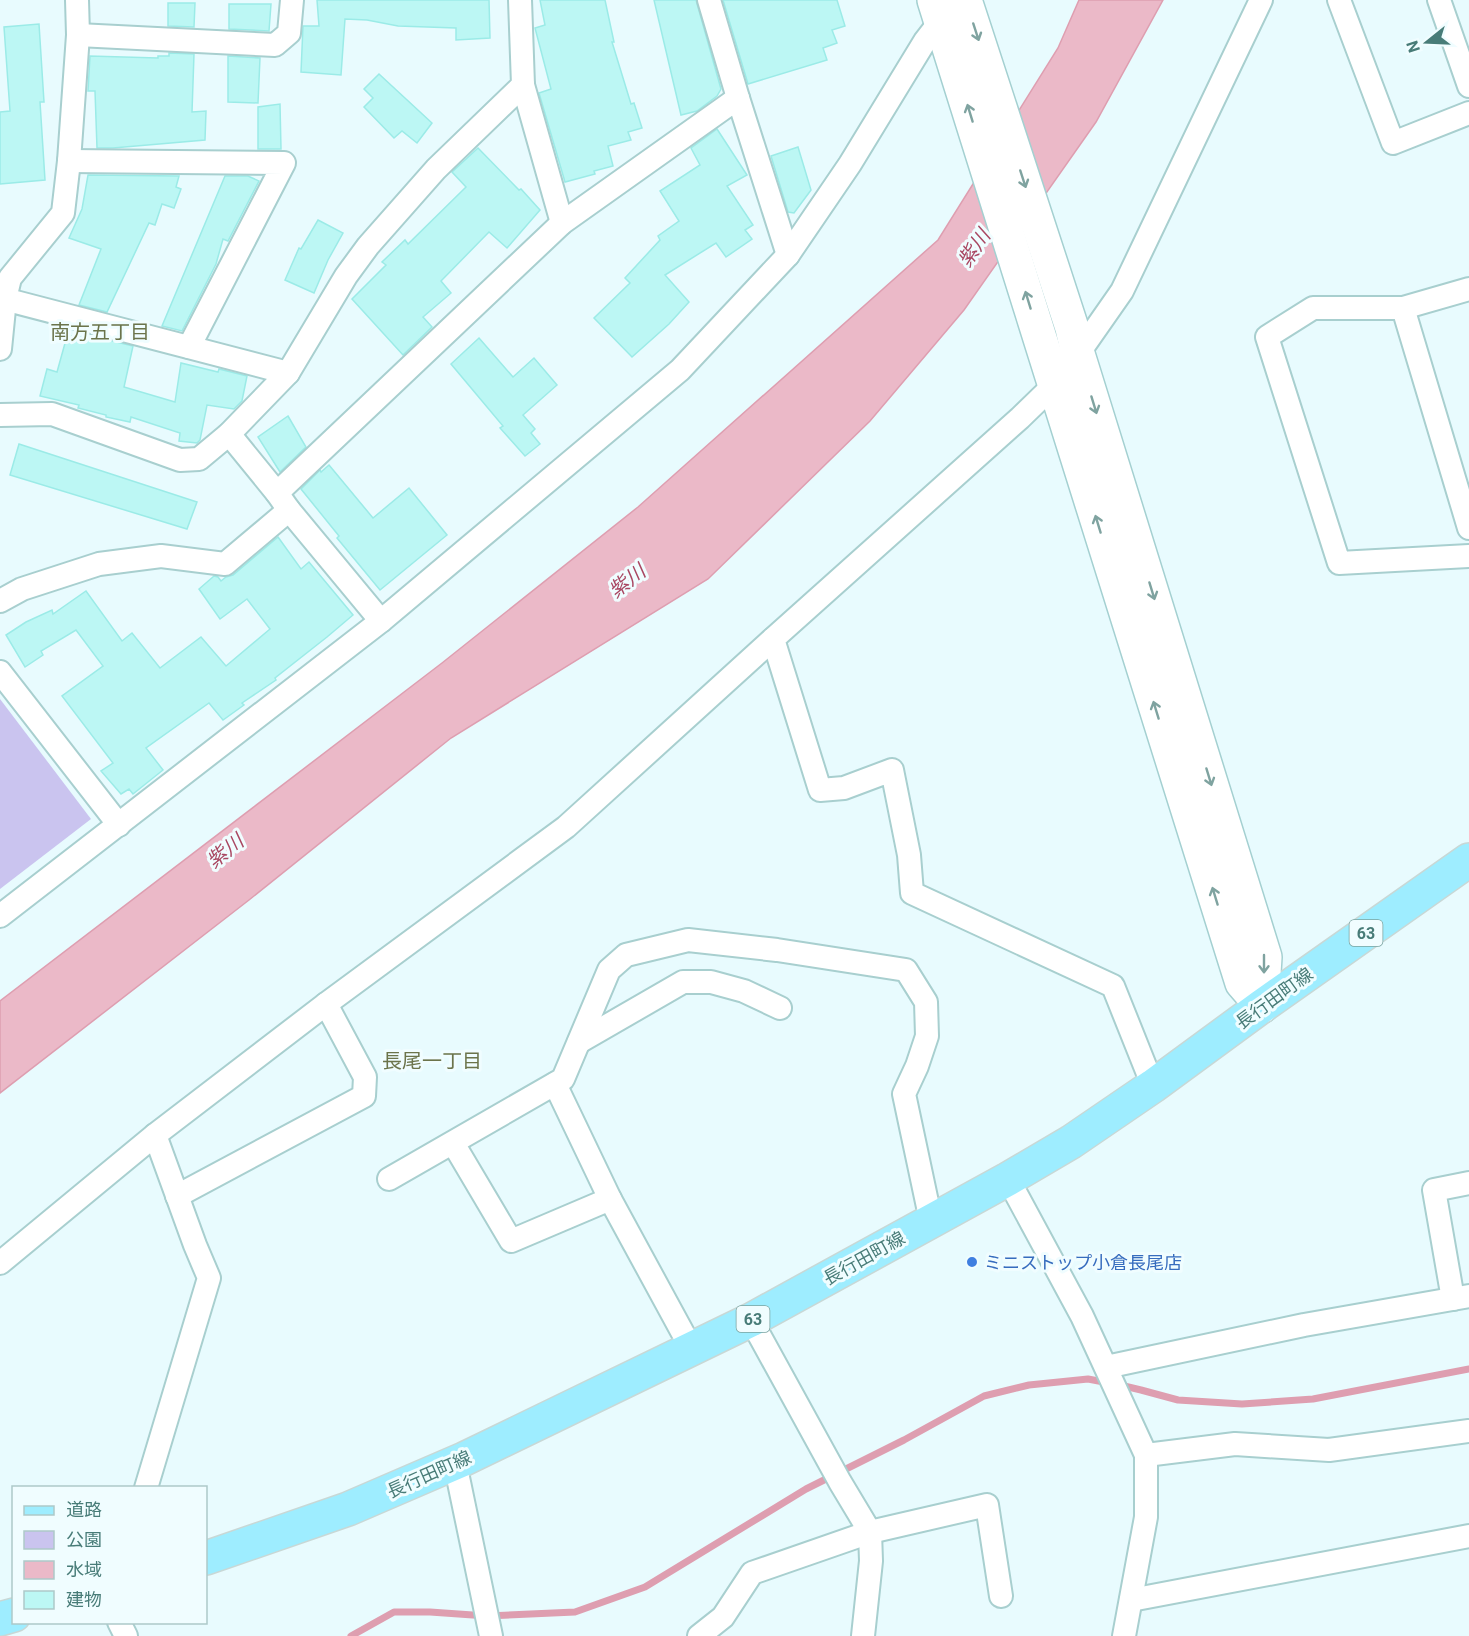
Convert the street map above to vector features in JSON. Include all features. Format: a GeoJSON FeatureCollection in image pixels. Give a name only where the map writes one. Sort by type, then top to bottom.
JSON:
{"type":"FeatureCollection","features":[{"type":"Feature","properties":{"kind":"main road","name":"長行田町線"},"geometry":{"type":"LineString","coordinates":[[207,1558],[348,1509],[456,1463],[751,1320],[1008,1179],[1071,1142],[1153,1086],[1469,860]]}},
{"type":"Feature","properties":{"kind":"street"},"geometry":{"type":"LineString","coordinates":[[0,349],[3,299],[10,278],[63,213],[78,35],[77,0]]}},
{"type":"Feature","properties":{"kind":"street"},"geometry":{"type":"LineString","coordinates":[[78,35],[275,45],[290,33],[292,0]]}},
{"type":"Feature","properties":{"kind":"street"},"geometry":{"type":"LineString","coordinates":[[520,0],[523,85],[562,223]]}},
{"type":"Feature","properties":{"kind":"street"},"geometry":{"type":"LineString","coordinates":[[709,0],[788,255]]}},
{"type":"Feature","properties":{"kind":"street"},"geometry":{"type":"LineString","coordinates":[[966,0],[972,69],[1050,370],[1242,983],[1262,1006]]}},
{"type":"Feature","properties":{"kind":"street"},"geometry":{"type":"LineString","coordinates":[[0,1263],[154,1135],[326,1004],[566,827],[1020,418],[1050,370],[1122,291],[1261,0]]}},
{"type":"Feature","properties":{"kind":"street"},"geometry":{"type":"LineString","coordinates":[[1339,0],[1393,143],[1469,113]]}},
{"type":"Feature","properties":{"kind":"street"},"geometry":{"type":"LineString","coordinates":[[1439,0],[1469,86]]}},
{"type":"Feature","properties":{"kind":"street"},"geometry":{"type":"LineString","coordinates":[[944,7],[972,69],[1075,341],[1265,957],[1262,1006]]}},
{"type":"Feature","properties":{"kind":"street"},"geometry":{"type":"LineString","coordinates":[[0,916],[381,621],[681,370],[788,255],[850,164],[944,7]]}},
{"type":"Feature","properties":{"kind":"street"},"geometry":{"type":"LineString","coordinates":[[0,415],[52,414],[180,460],[200,459],[229,434],[288,373],[346,276],[368,246],[436,170],[523,85]]}},
{"type":"Feature","properties":{"kind":"street"},"geometry":{"type":"LineString","coordinates":[[0,601],[22,589],[99,564],[161,556],[225,564],[283,502],[562,223],[738,98]]}},
{"type":"Feature","properties":{"kind":"street"},"geometry":{"type":"LineString","coordinates":[[69,161],[284,163],[189,347]]}},
{"type":"Feature","properties":{"kind":"street"},"geometry":{"type":"LineString","coordinates":[[1469,289],[1403,308],[1313,308],[1267,337],[1339,563],[1469,556]]}},
{"type":"Feature","properties":{"kind":"street"},"geometry":{"type":"LineString","coordinates":[[3,299],[288,373]]}},
{"type":"Feature","properties":{"kind":"street"},"geometry":{"type":"LineString","coordinates":[[1403,308],[1469,528]]}},
{"type":"Feature","properties":{"kind":"street"},"geometry":{"type":"LineString","coordinates":[[229,434],[381,621]]}},
{"type":"Feature","properties":{"kind":"street"},"geometry":{"type":"LineString","coordinates":[[772,639],[820,790],[844,788],[892,770],[909,855],[912,893],[1113,986],[1153,1086]]}},
{"type":"Feature","properties":{"kind":"street"},"geometry":{"type":"LineString","coordinates":[[0,672],[119,825]]}},
{"type":"Feature","properties":{"kind":"street"},"geometry":{"type":"LineString","coordinates":[[389,1179],[563,1080],[609,970],[626,955],[688,940],[777,950],[906,970],[926,1002],[927,1036],[904,1094],[931,1221]]}},
{"type":"Feature","properties":{"kind":"street"},"geometry":{"type":"LineString","coordinates":[[579,1042],[683,982],[711,982],[744,991],[780,1008]]}},
{"type":"Feature","properties":{"kind":"street"},"geometry":{"type":"LineString","coordinates":[[177,1196],[364,1096],[365,1077],[326,1004]]}},
{"type":"Feature","properties":{"kind":"street"},"geometry":{"type":"LineString","coordinates":[[555,1084],[610,1199],[692,1348]]}},
{"type":"Feature","properties":{"kind":"street"},"geometry":{"type":"LineString","coordinates":[[147,1486],[209,1278],[154,1135]]}},
{"type":"Feature","properties":{"kind":"street"},"geometry":{"type":"LineString","coordinates":[[453,1143],[511,1241],[610,1199]]}},
{"type":"Feature","properties":{"kind":"street"},"geometry":{"type":"LineString","coordinates":[[1008,1179],[1082,1316],[1146,1455],[1146,1517],[1124,1636]]}},
{"type":"Feature","properties":{"kind":"street"},"geometry":{"type":"LineString","coordinates":[[1106,1368],[1304,1325],[1461,1298],[1434,1190],[1469,1183]]}},
{"type":"Feature","properties":{"kind":"street"},"geometry":{"type":"LineString","coordinates":[[751,1320],[870,1532],[871,1561],[863,1636]]}},
{"type":"Feature","properties":{"kind":"street"},"geometry":{"type":"LineString","coordinates":[[1146,1455],[1235,1444],[1329,1450],[1469,1431]]}},
{"type":"Feature","properties":{"kind":"street"},"geometry":{"type":"LineString","coordinates":[[456,1463],[491,1636]]}},
{"type":"Feature","properties":{"kind":"street"},"geometry":{"type":"LineString","coordinates":[[699,1636],[723,1617],[752,1573],[870,1532],[987,1506],[1001,1596]]}},
{"type":"Feature","properties":{"kind":"street"},"geometry":{"type":"LineString","coordinates":[[1131,1600],[1469,1536]]}},
{"type":"Feature","properties":{"kind":"green space"},"geometry":{"type":"Polygon","coordinates":[[[0,699],[91,819],[0,889],[0,699]]]}},
{"type":"Feature","properties":{"kind":"water","name":"紫川"},"geometry":{"type":"Polygon","coordinates":[[[1079,0],[1163,0],[1096,122],[964,310],[870,421],[708,579],[451,738],[249,900],[0,1093],[0,1001],[442,663],[638,507],[938,240],[1058,48],[1079,0]]]}},
{"type":"Feature","properties":{"kind":"building"},"geometry":{"type":"Polygon","coordinates":[[[317,0],[489,0],[490,38],[456,40],[456,28],[398,26],[367,20],[345,19],[341,75],[301,72],[303,26],[319,26],[317,0]]]}},
{"type":"Feature","properties":{"kind":"building"},"geometry":{"type":"Polygon","coordinates":[[[540,0],[605,0],[614,42],[612,42],[631,104],[634,103],[642,128],[628,132],[631,140],[608,146],[613,166],[594,171],[595,174],[565,182],[539,93],[551,89],[535,28],[545,25],[540,0]]]}},
{"type":"Feature","properties":{"kind":"building"},"geometry":{"type":"Polygon","coordinates":[[[654,0],[696,0],[721,89],[717,96],[697,111],[681,115],[654,0]]]}},
{"type":"Feature","properties":{"kind":"building"},"geometry":{"type":"Polygon","coordinates":[[[723,0],[837,0],[845,26],[832,30],[837,43],[823,48],[827,60],[748,84],[723,0]]]}},
{"type":"Feature","properties":{"kind":"building"},"geometry":{"type":"Polygon","coordinates":[[[168,3],[195,3],[194,27],[168,26],[168,3]]]}},
{"type":"Feature","properties":{"kind":"building"},"geometry":{"type":"Polygon","coordinates":[[[229,4],[271,4],[269,31],[229,29],[229,4]]]}},
{"type":"Feature","properties":{"kind":"building"},"geometry":{"type":"Polygon","coordinates":[[[39,24],[44,102],[40,102],[45,180],[0,184],[0,112],[10,111],[4,27],[39,24]]]}},
{"type":"Feature","properties":{"kind":"building"},"geometry":{"type":"Polygon","coordinates":[[[169,53],[194,54],[192,112],[206,111],[205,140],[97,148],[95,91],[88,91],[90,56],[158,58],[158,56],[169,56],[169,53]]]}},
{"type":"Feature","properties":{"kind":"building"},"geometry":{"type":"Polygon","coordinates":[[[228,56],[260,58],[258,103],[228,102],[228,56]]]}},
{"type":"Feature","properties":{"kind":"building"},"geometry":{"type":"Polygon","coordinates":[[[379,74],[432,123],[417,143],[402,131],[394,138],[364,107],[373,98],[364,89],[379,74]]]}},
{"type":"Feature","properties":{"kind":"building"},"geometry":{"type":"Polygon","coordinates":[[[280,104],[281,149],[258,149],[258,107],[280,104]]]}},
{"type":"Feature","properties":{"kind":"building"},"geometry":{"type":"Polygon","coordinates":[[[717,129],[747,175],[727,186],[753,225],[745,230],[752,239],[726,257],[716,243],[665,275],[689,302],[669,324],[632,357],[594,318],[630,283],[625,278],[660,240],[658,236],[679,221],[660,191],[700,165],[691,148],[717,129]]]}},
{"type":"Feature","properties":{"kind":"building"},"geometry":{"type":"Polygon","coordinates":[[[798,147],[811,190],[794,213],[788,212],[771,156],[798,147]]]}},
{"type":"Feature","properties":{"kind":"building"},"geometry":{"type":"Polygon","coordinates":[[[478,148],[540,210],[507,248],[489,232],[441,281],[451,293],[423,317],[432,327],[403,355],[352,299],[386,265],[382,262],[405,240],[408,244],[466,187],[452,172],[478,148]]]}},
{"type":"Feature","properties":{"kind":"building"},"geometry":{"type":"Polygon","coordinates":[[[88,175],[179,176],[176,187],[181,189],[174,208],[162,204],[155,225],[149,223],[107,312],[79,305],[101,249],[69,238],[82,209],[88,175]]]}},
{"type":"Feature","properties":{"kind":"building"},"geometry":{"type":"Polygon","coordinates":[[[225,176],[248,176],[259,181],[228,241],[223,239],[216,264],[182,331],[162,326],[225,176]]]}},
{"type":"Feature","properties":{"kind":"building"},"geometry":{"type":"Polygon","coordinates":[[[318,220],[343,233],[314,293],[285,280],[299,248],[301,249],[318,220]]]}},
{"type":"Feature","properties":{"kind":"building"},"geometry":{"type":"Polygon","coordinates":[[[67,336],[100,338],[133,346],[124,387],[175,402],[181,363],[247,376],[242,401],[234,409],[207,405],[200,440],[197,443],[179,441],[180,433],[131,417],[130,422],[106,417],[106,415],[78,408],[79,405],[40,396],[47,369],[57,372],[67,336]]]}},
{"type":"Feature","properties":{"kind":"building"},"geometry":{"type":"Polygon","coordinates":[[[479,338],[513,377],[534,358],[557,385],[523,415],[535,429],[531,433],[540,444],[525,456],[500,428],[503,426],[451,364],[479,338]]]}},
{"type":"Feature","properties":{"kind":"building"},"geometry":{"type":"Polygon","coordinates":[[[288,416],[306,447],[280,472],[258,437],[288,416]]]}},
{"type":"Feature","properties":{"kind":"building"},"geometry":{"type":"Polygon","coordinates":[[[19,444],[197,502],[187,529],[10,475],[19,444]]]}},
{"type":"Feature","properties":{"kind":"building"},"geometry":{"type":"Polygon","coordinates":[[[329,465],[373,518],[409,488],[447,535],[380,590],[337,538],[339,536],[301,489],[320,470],[321,472],[329,465]]]}},
{"type":"Feature","properties":{"kind":"building"},"geometry":{"type":"Polygon","coordinates":[[[278,537],[301,569],[309,562],[353,615],[275,678],[276,680],[242,703],[244,705],[223,720],[209,703],[146,748],[163,770],[133,794],[129,789],[121,794],[101,771],[113,763],[62,696],[103,666],[76,630],[41,651],[43,655],[25,667],[6,635],[26,622],[52,610],[53,614],[86,591],[122,641],[132,633],[160,668],[201,637],[226,666],[270,629],[247,599],[220,619],[199,589],[214,576],[221,581],[233,575],[278,537]]]}},
{"type":"Feature","properties":{"kind":"waterway"},"geometry":{"type":"LineString","coordinates":[[1120,1385],[1178,1400],[1242,1404],[1313,1399],[1469,1369]]}},
{"type":"Feature","properties":{"kind":"waterway"},"geometry":{"type":"LineString","coordinates":[[351,1636],[394,1612],[487,1616],[575,1612],[645,1587],[806,1489],[904,1440],[984,1396],[1029,1385],[1088,1379],[1109,1383]]}},
{"type":"Feature","properties":{"kind":"place","name":"ミニストップ小倉長尾店"},"geometry":{"type":"Point","coordinates":[972,1262]}},
{"type":"Feature","properties":{"kind":"district","name":"南方五丁目"},"geometry":{"type":"Point","coordinates":[100,332]}},
{"type":"Feature","properties":{"kind":"district","name":"長尾一丁目"},"geometry":{"type":"Point","coordinates":[432,1061]}}]}
